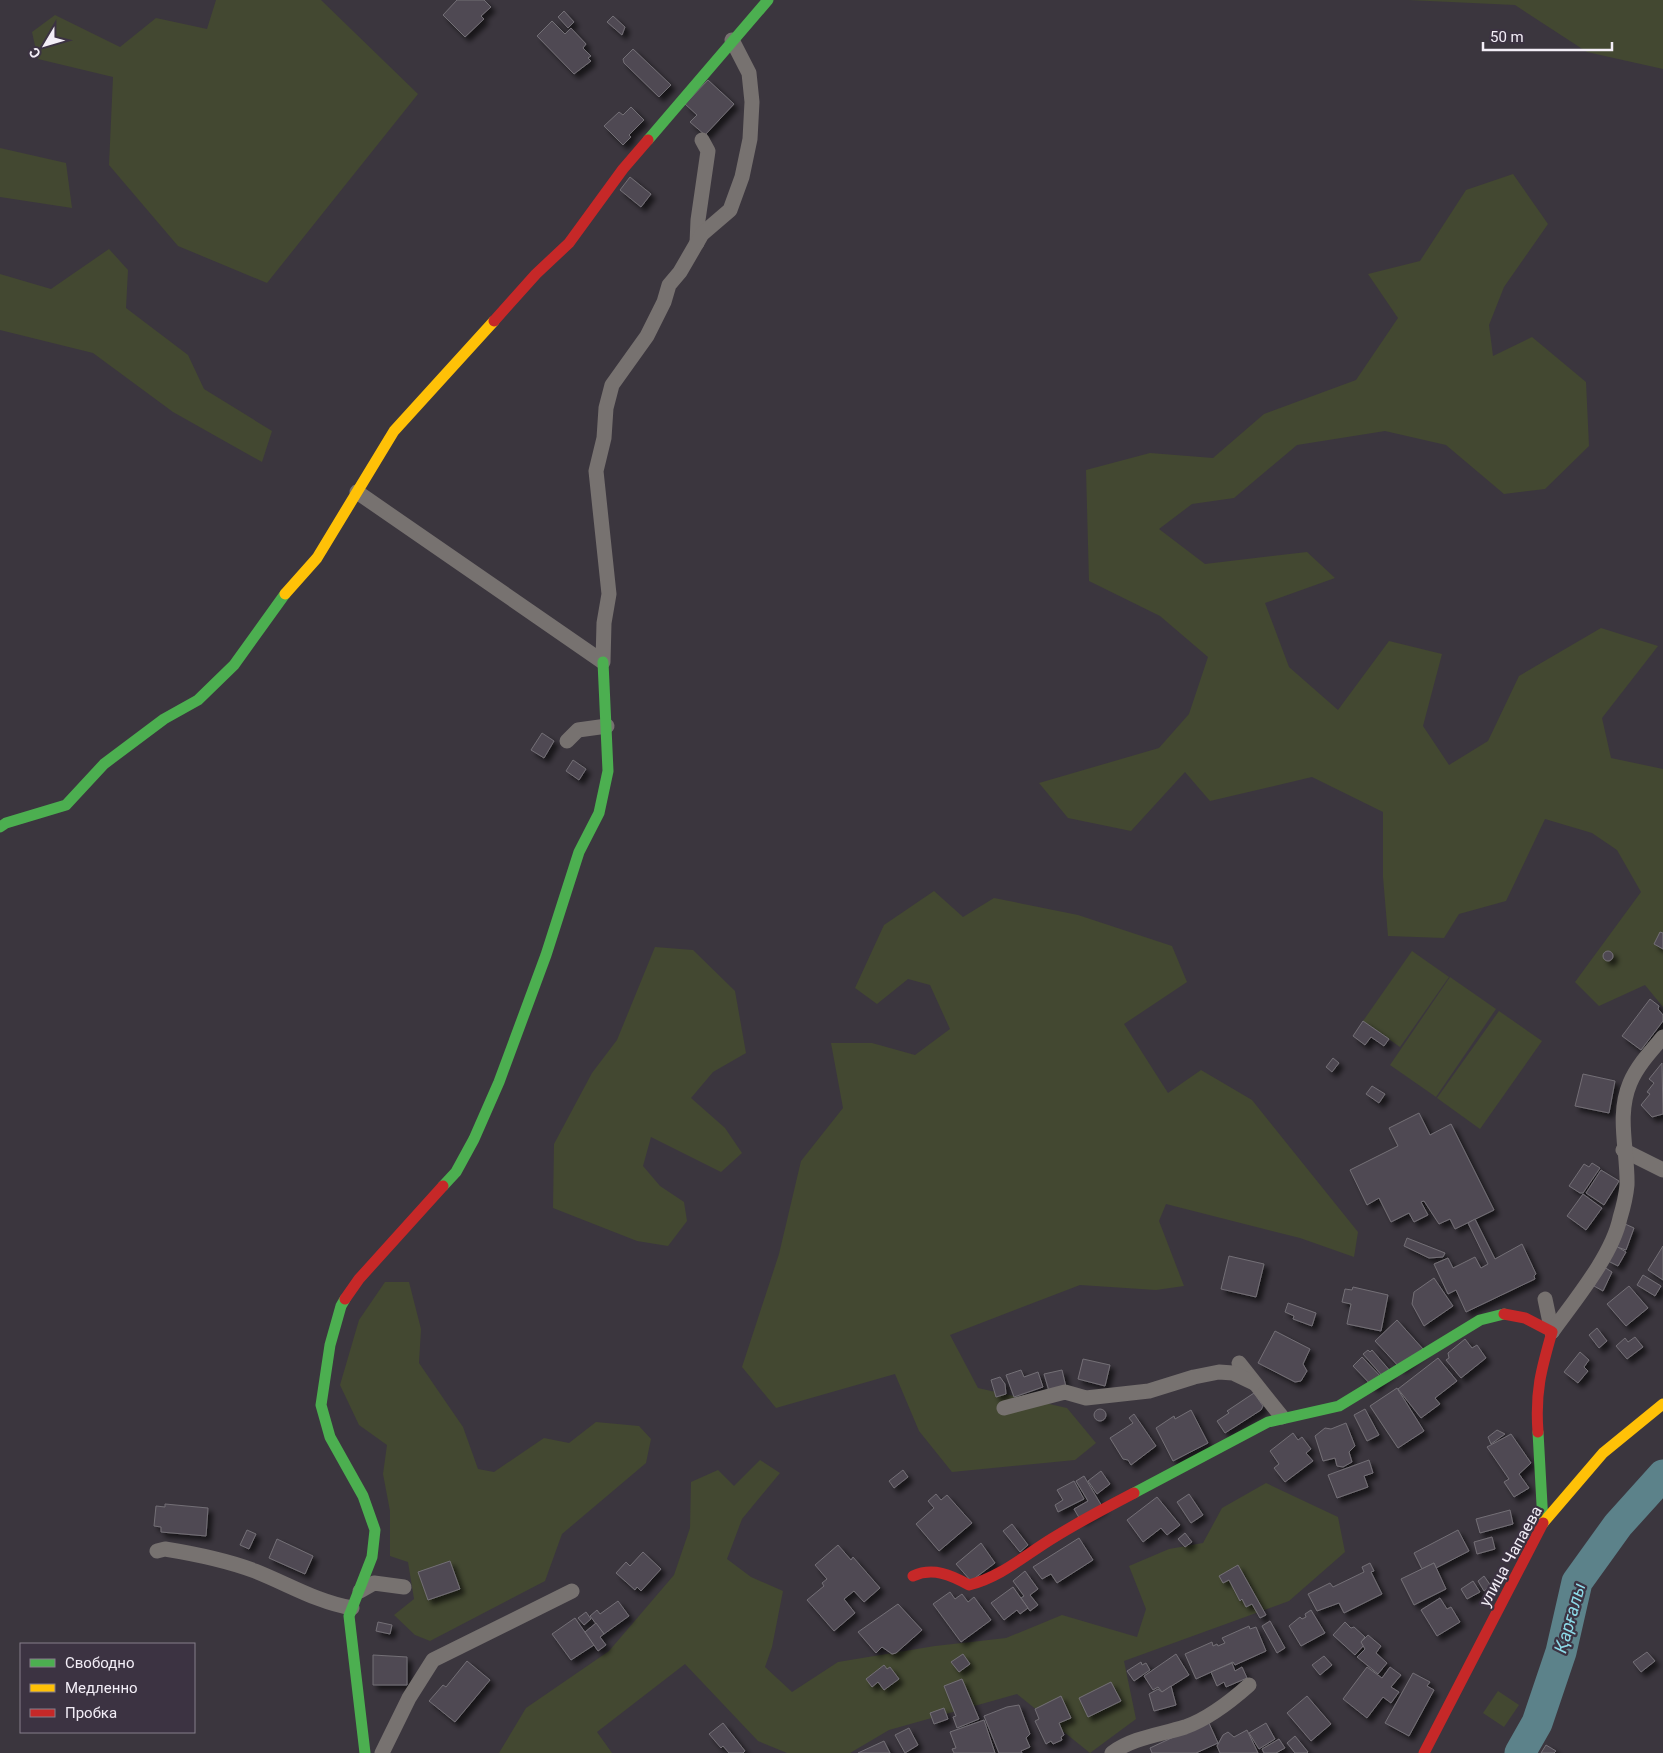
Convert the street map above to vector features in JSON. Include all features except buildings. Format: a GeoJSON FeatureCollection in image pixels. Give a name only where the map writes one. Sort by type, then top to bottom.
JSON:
{"type":"FeatureCollection","features":[{"type":"Feature","properties":{"kind":"street"},"geometry":{"type":"LineString","coordinates":[[0,827],[6,823],[22,820],[66,805],[104,764],[164,719],[198,700],[234,665],[277,603],[317,558],[394,431],[536,274],[569,243],[623,168],[768,0]]}},
{"type":"Feature","properties":{"kind":"street"},"geometry":{"type":"LineString","coordinates":[[365,1753],[349,1616],[372,1557],[375,1530],[363,1496],[330,1437],[321,1404],[330,1344],[341,1306],[359,1279],[456,1172],[474,1140],[518,1033],[579,852],[599,814],[608,772],[603,662],[604,623],[609,594],[596,471],[604,438],[606,408],[612,385],[647,336],[664,302],[669,285],[680,272],[702,234],[730,210],[742,177],[750,139],[752,102],[749,73],[732,40]]}},
{"type":"Feature","properties":{"kind":"street"},"geometry":{"type":"LineString","coordinates":[[698,243],[698,220],[708,151],[702,140]]}},
{"type":"Feature","properties":{"kind":"street"},"geometry":{"type":"LineString","coordinates":[[357,492],[603,662]]}},
{"type":"Feature","properties":{"kind":"street"},"geometry":{"type":"LineString","coordinates":[[567,741],[578,730],[607,726]]}},
{"type":"Feature","properties":{"kind":"street"},"geometry":{"type":"LineString","coordinates":[[1543,1523],[1536,1404],[1539,1376],[1552,1332],[1594,1272],[1620,1221],[1627,1185],[1623,1150],[1624,1106],[1630,1083],[1639,1067],[1663,1037]]}},
{"type":"Feature","properties":{"kind":"street"},"geometry":{"type":"LineString","coordinates":[[1623,1150],[1663,1170]]}},
{"type":"Feature","properties":{"kind":"street"},"geometry":{"type":"LineString","coordinates":[[1545,1299],[1552,1332]]}},
{"type":"Feature","properties":{"kind":"street"},"geometry":{"type":"LineString","coordinates":[[913,1576],[920,1572],[932,1570],[947,1574],[969,1585],[986,1580],[1058,1535],[1144,1487],[1282,1417],[1325,1411],[1339,1406],[1480,1320],[1501,1313],[1521,1314],[1552,1332]]}},
{"type":"Feature","properties":{"kind":"street"},"geometry":{"type":"LineString","coordinates":[[1239,1363],[1282,1417]]}},
{"type":"Feature","properties":{"kind":"street"},"geometry":{"type":"LineString","coordinates":[[1004,1408],[1065,1392],[1086,1398],[1149,1391],[1194,1377],[1219,1372],[1234,1373],[1254,1383]]}},
{"type":"Feature","properties":{"kind":"street","name":"улица Чапаева"},"geometry":{"type":"LineString","coordinates":[[1424,1753],[1543,1523],[1604,1453],[1663,1404]]}},
{"type":"Feature","properties":{"kind":"street"},"geometry":{"type":"LineString","coordinates":[[157,1551],[166,1549],[220,1559],[257,1572],[305,1595],[352,1608]]}},
{"type":"Feature","properties":{"kind":"street"},"geometry":{"type":"LineString","coordinates":[[360,1591],[374,1583],[404,1587]]}},
{"type":"Feature","properties":{"kind":"street"},"geometry":{"type":"LineString","coordinates":[[382,1753],[409,1698],[433,1660],[572,1592]]}},
{"type":"Feature","properties":{"kind":"street"},"geometry":{"type":"LineString","coordinates":[[1112,1753],[1153,1734],[1186,1726],[1230,1701],[1250,1685]]}},
{"type":"Feature","properties":{"kind":"green space"},"geometry":{"type":"Polygon","coordinates":[[[216,0],[321,0],[418,94],[267,283],[178,246],[109,165],[113,77],[38,59],[32,32],[55,15],[120,47],[156,18],[207,29],[216,0]]]}},
{"type":"Feature","properties":{"kind":"green space"},"geometry":{"type":"Polygon","coordinates":[[[1408,0],[1663,0],[1663,69],[1587,52],[1515,5],[1408,0]]]}},
{"type":"Feature","properties":{"kind":"green space"},"geometry":{"type":"Polygon","coordinates":[[[0,148],[66,163],[72,208],[0,197],[0,148]]]}},
{"type":"Feature","properties":{"kind":"green space"},"geometry":{"type":"Polygon","coordinates":[[[1513,174],[1548,224],[1504,287],[1489,325],[1493,356],[1532,337],[1586,382],[1589,446],[1545,489],[1504,494],[1446,445],[1385,431],[1297,445],[1234,498],[1192,504],[1159,529],[1205,564],[1307,552],[1335,578],[1265,603],[1289,667],[1338,710],[1389,641],[1442,654],[1423,726],[1449,765],[1488,741],[1519,676],[1601,628],[1658,646],[1602,718],[1611,758],[1663,769],[1663,1007],[1645,985],[1599,1006],[1575,982],[1641,892],[1617,850],[1592,833],[1545,819],[1506,901],[1459,914],[1444,938],[1388,936],[1383,877],[1383,812],[1312,777],[1210,801],[1185,772],[1131,831],[1068,818],[1039,783],[1159,748],[1189,714],[1208,657],[1160,616],[1089,581],[1086,470],[1150,453],[1213,458],[1264,414],[1356,380],[1398,318],[1368,274],[1420,261],[1466,190],[1513,174]]]}},
{"type":"Feature","properties":{"kind":"green space"},"geometry":{"type":"Polygon","coordinates":[[[109,249],[128,270],[126,308],[188,355],[204,389],[272,431],[262,462],[173,412],[93,353],[0,330],[0,274],[51,289],[109,249]]]}},
{"type":"Feature","properties":{"kind":"green space"},"geometry":{"type":"Polygon","coordinates":[[[934,891],[963,917],[994,898],[1078,915],[1172,946],[1187,982],[1124,1024],[1168,1093],[1201,1070],[1252,1100],[1358,1232],[1354,1257],[1300,1238],[1166,1204],[1159,1221],[1184,1286],[1156,1290],[1080,1285],[950,1335],[978,1388],[1067,1408],[1096,1443],[1075,1460],[952,1472],[919,1431],[895,1374],[776,1408],[742,1367],[779,1254],[801,1161],[843,1108],[831,1043],[872,1043],[915,1055],[950,1029],[930,985],[908,979],[877,1004],[855,988],[884,925],[934,891]]]}},
{"type":"Feature","properties":{"kind":"green space"},"geometry":{"type":"Polygon","coordinates":[[[655,947],[693,950],[735,991],[746,1053],[713,1072],[691,1098],[725,1128],[742,1153],[721,1172],[651,1137],[643,1166],[660,1186],[684,1202],[687,1221],[668,1246],[637,1241],[553,1208],[554,1144],[592,1073],[617,1040],[655,947]]]}},
{"type":"Feature","properties":{"kind":"green space"},"geometry":{"type":"Polygon","coordinates":[[[1412,951],[1449,977],[1400,1047],[1363,1021],[1412,951]]]}},
{"type":"Feature","properties":{"kind":"green space"},"geometry":{"type":"Polygon","coordinates":[[[1450,977],[1496,1009],[1436,1097],[1390,1065],[1450,977]]]}},
{"type":"Feature","properties":{"kind":"green space"},"geometry":{"type":"Polygon","coordinates":[[[1499,1011],[1542,1041],[1480,1129],[1437,1098],[1499,1011]]]}},
{"type":"Feature","properties":{"kind":"green space"},"geometry":{"type":"Polygon","coordinates":[[[385,1282],[409,1282],[421,1329],[419,1363],[463,1427],[478,1469],[494,1472],[544,1438],[569,1443],[596,1422],[639,1426],[651,1439],[646,1463],[562,1534],[545,1581],[430,1641],[415,1635],[394,1615],[414,1599],[408,1562],[390,1556],[390,1511],[383,1474],[387,1445],[359,1425],[340,1385],[359,1320],[385,1282]]]}},
{"type":"Feature","properties":{"kind":"green space"},"geometry":{"type":"Polygon","coordinates":[[[760,1460],[780,1473],[742,1519],[727,1559],[751,1577],[783,1591],[772,1647],[765,1667],[792,1692],[838,1662],[935,1646],[1006,1638],[1062,1615],[1137,1637],[1146,1609],[1129,1566],[1169,1549],[1203,1543],[1222,1508],[1266,1483],[1338,1517],[1345,1552],[1289,1601],[1124,1661],[1136,1719],[1090,1753],[1017,1694],[889,1730],[850,1753],[787,1753],[758,1741],[685,1664],[597,1732],[612,1753],[499,1753],[526,1708],[609,1651],[674,1575],[690,1528],[691,1482],[718,1470],[734,1486],[760,1460]]]}},
{"type":"Feature","properties":{"kind":"green space"},"geometry":{"type":"Polygon","coordinates":[[[1498,1691],[1519,1705],[1504,1727],[1483,1713],[1498,1691]]]}},
{"type":"Feature","properties":{"kind":"waterway","name":"Қарғалы"},"geometry":{"type":"LineString","coordinates":[[1520,1753],[1537,1723],[1561,1652],[1577,1582],[1618,1525],[1663,1475]]}},
{"type":"Feature","properties":{"kind":"traffic: fast"},"geometry":{"type":"LineString","coordinates":[[648,140],[768,0]]}},
{"type":"Feature","properties":{"kind":"traffic: fast"},"geometry":{"type":"LineString","coordinates":[[0,827],[6,823],[66,805],[104,764],[164,719],[198,700],[234,665],[285,594]]}},
{"type":"Feature","properties":{"kind":"traffic: fast"},"geometry":{"type":"LineString","coordinates":[[443,1186],[456,1172],[474,1139],[499,1082],[546,955],[579,852],[599,813],[608,771],[603,662]]}},
{"type":"Feature","properties":{"kind":"traffic: fast"},"geometry":{"type":"LineString","coordinates":[[345,1299],[341,1306],[330,1345],[321,1405],[330,1437],[363,1496],[375,1530],[372,1557],[349,1616],[365,1753]]}},
{"type":"Feature","properties":{"kind":"traffic: fast"},"geometry":{"type":"LineString","coordinates":[[1134,1493],[1268,1422],[1339,1406],[1480,1320],[1504,1314]]}},
{"type":"Feature","properties":{"kind":"traffic: fast"},"geometry":{"type":"LineString","coordinates":[[1538,1432],[1543,1523]]}},
{"type":"Feature","properties":{"kind":"traffic: slow"},"geometry":{"type":"LineString","coordinates":[[285,594],[317,558],[394,431],[494,321]]}},
{"type":"Feature","properties":{"kind":"traffic: slow"},"geometry":{"type":"LineString","coordinates":[[1543,1523],[1603,1453],[1663,1404]]}},
{"type":"Feature","properties":{"kind":"traffic: jam"},"geometry":{"type":"LineString","coordinates":[[494,321],[536,274],[569,243],[623,169],[648,140]]}},
{"type":"Feature","properties":{"kind":"traffic: jam"},"geometry":{"type":"LineString","coordinates":[[345,1299],[359,1279],[443,1186]]}},
{"type":"Feature","properties":{"kind":"traffic: jam"},"geometry":{"type":"LineString","coordinates":[[1504,1314],[1525,1318],[1552,1332],[1540,1381],[1537,1405],[1538,1432]]}},
{"type":"Feature","properties":{"kind":"traffic: jam"},"geometry":{"type":"LineString","coordinates":[[913,1576],[928,1572],[942,1573],[969,1585],[992,1577],[1063,1532],[1134,1493]]}},
{"type":"Feature","properties":{"kind":"traffic: jam"},"geometry":{"type":"LineString","coordinates":[[1424,1753],[1543,1523]]}}]}
